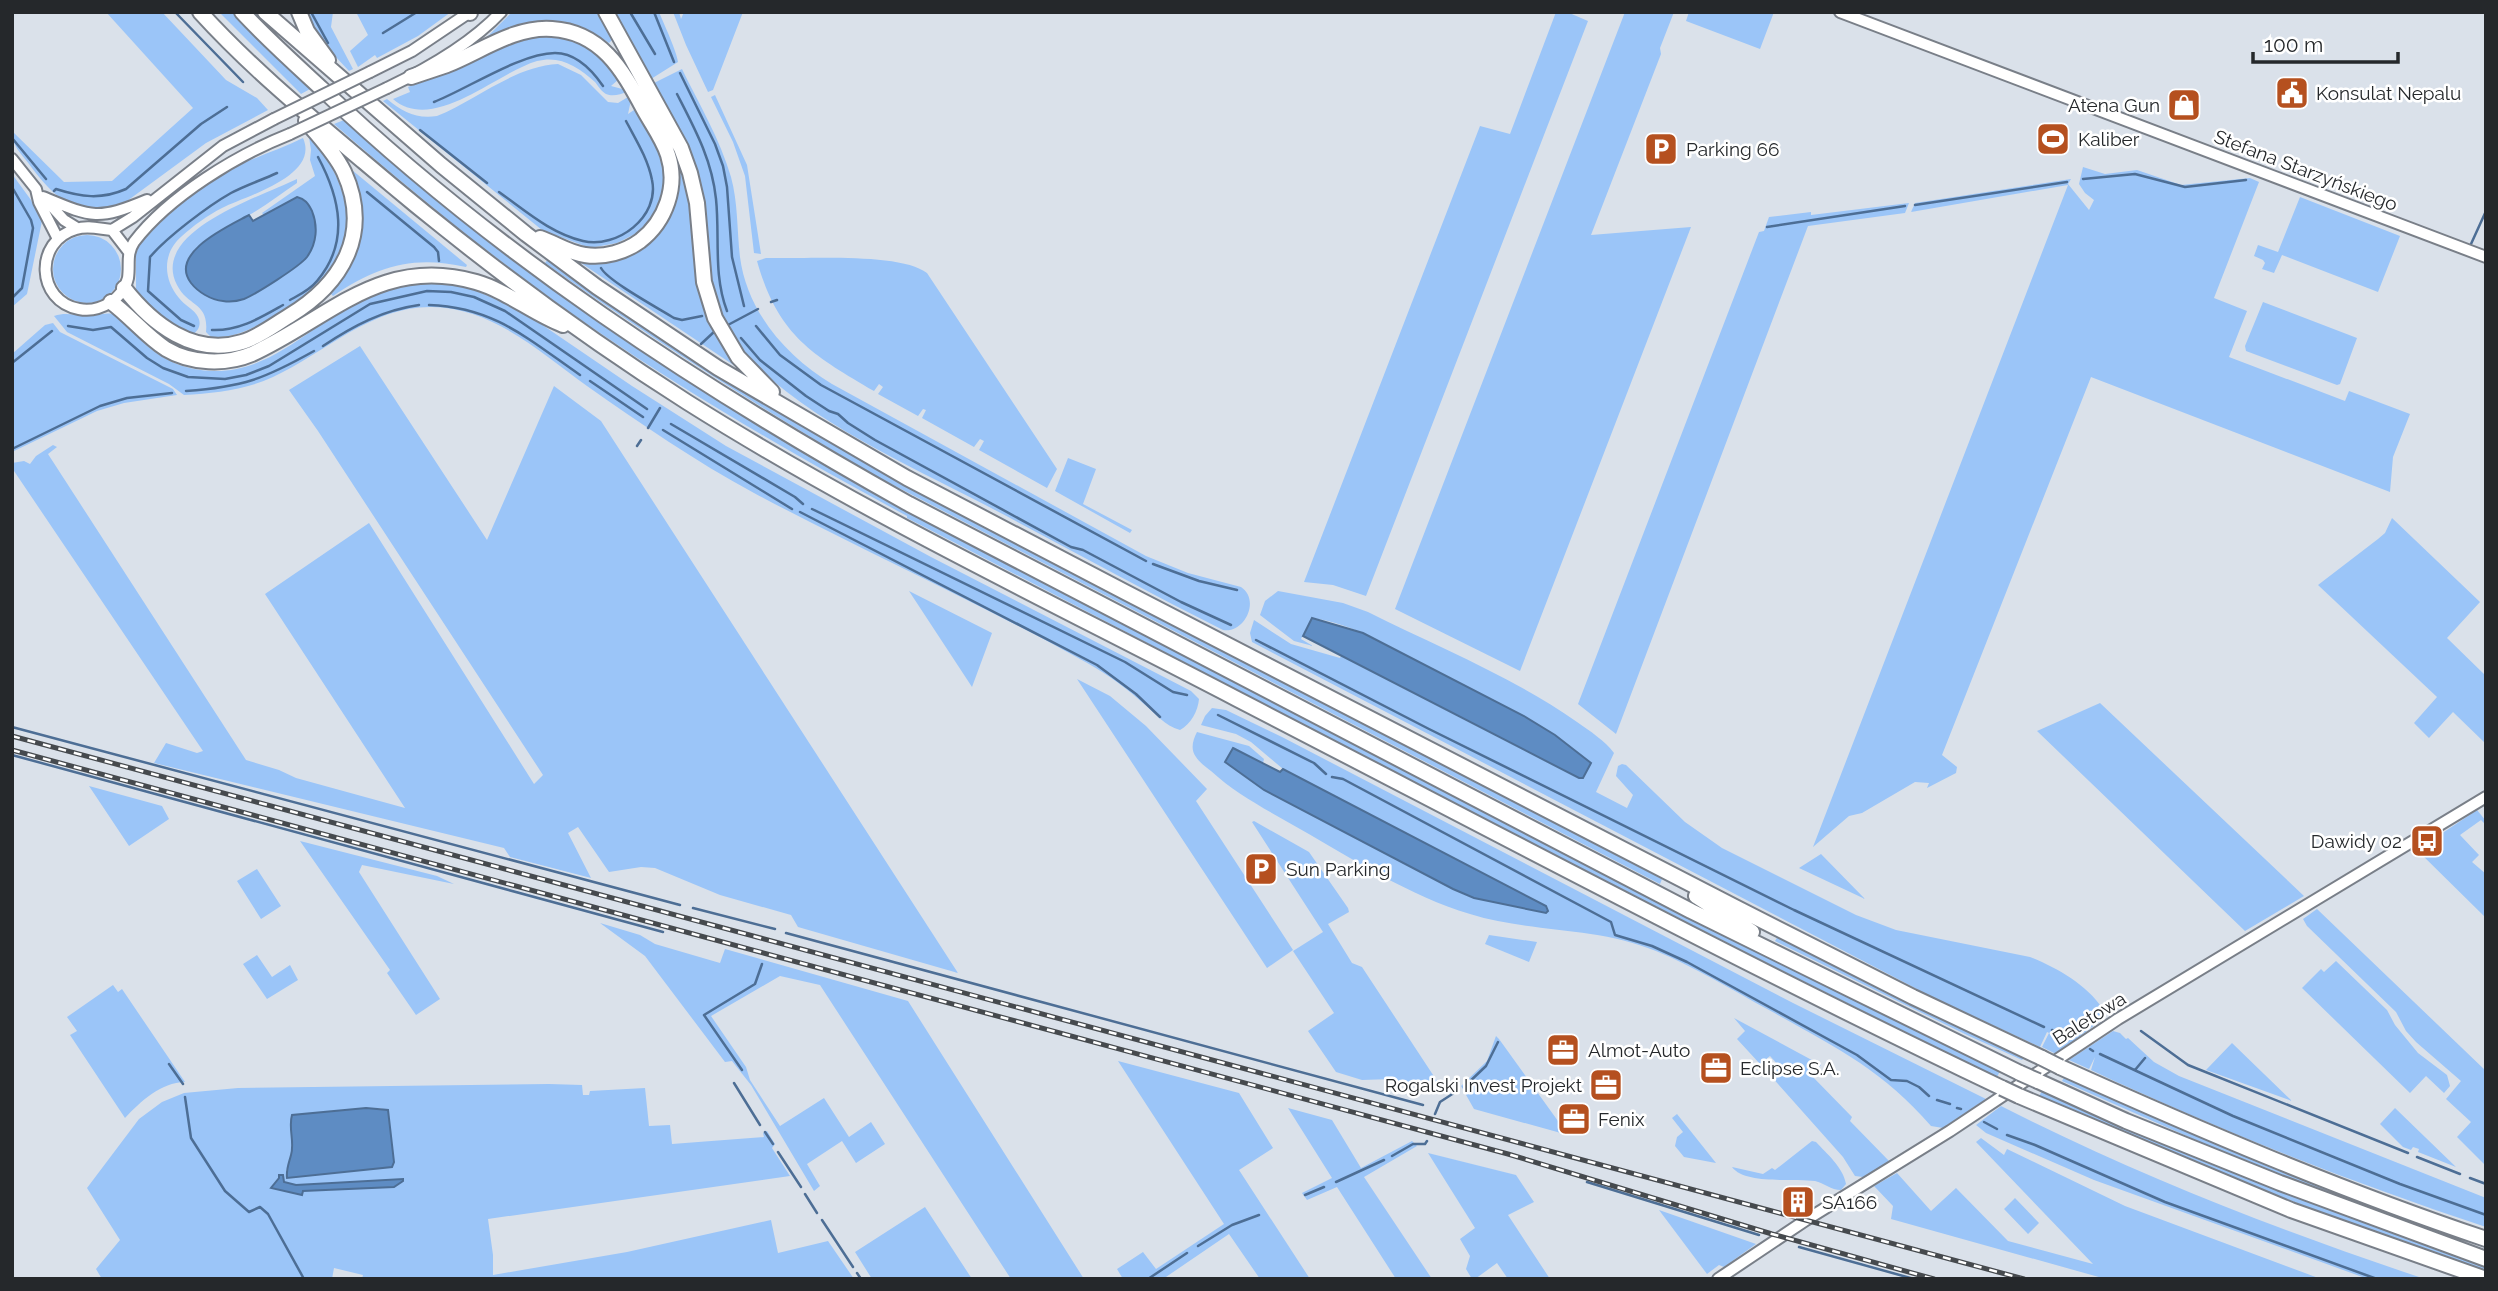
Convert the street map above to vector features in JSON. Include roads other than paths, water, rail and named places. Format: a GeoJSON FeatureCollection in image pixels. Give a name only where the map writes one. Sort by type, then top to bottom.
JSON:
{"type":"FeatureCollection","features":[{"type":"Feature","properties":{"kind":"highway"},"geometry":{"type":"LineString","coordinates":[[200,12],[239,54],[408,199],[534,297],[690,404],[906,528],[1786,982],[2003,1088],[2129,1144],[2291,1210],[2486,1279]]}},
{"type":"Feature","properties":{"kind":"highway"},"geometry":{"type":"LineString","coordinates":[[242,12],[368,132],[456,207],[551,280],[741,407],[909,504],[1679,905],[2021,1073],[2126,1121],[2280,1184],[2486,1259]]}},
{"type":"Feature","properties":{"kind":"highway"},"geometry":{"type":"LineString","coordinates":[[265,12],[441,165],[597,287],[700,356],[907,478],[1913,997],[2248,1150],[2374,1200],[2486,1239]]}},
{"type":"Feature","properties":{"kind":"highway"},"geometry":{"type":"LineString","coordinates":[[299,12],[332,71]]}},
{"type":"Feature","properties":{"kind":"highway"},"geometry":{"type":"LineString","coordinates":[[606,12],[681,148],[697,203],[704,282],[709,303],[722,332],[748,369],[794,412]]}},
{"type":"Feature","properties":{"kind":"highway"},"geometry":{"type":"LineString","coordinates":[[411,77],[447,65],[496,43],[540,29],[571,32],[592,39],[613,57],[667,152],[671,186],[659,221],[649,234],[636,244],[617,253],[602,255],[587,256],[575,253],[526,234]]}},
{"type":"Feature","properties":{"kind":"highway"},"geometry":{"type":"LineString","coordinates":[[124,288],[164,328],[185,340],[206,346],[243,342],[256,336],[307,305],[331,284],[341,270],[353,236],[355,219],[349,186],[334,155],[283,92]]}},
{"type":"Feature","properties":{"kind":"highway"},"geometry":{"type":"LineString","coordinates":[[111,302],[167,349],[186,357],[213,362],[241,359],[375,285],[417,275],[438,275],[478,282],[516,300],[543,317],[584,333]]}},
{"type":"Feature","properties":{"kind":"highway"},"geometry":{"type":"LineString","coordinates":[[1646,861],[1669,879],[1748,929],[1775,951]]}},
{"type":"Feature","properties":{"kind":"street"},"geometry":{"type":"LineString","coordinates":[[112,230],[223,146],[412,51],[470,12]]}},
{"type":"Feature","properties":{"kind":"street"},"geometry":{"type":"LineString","coordinates":[[129,252],[112,230],[85,226],[58,239],[47,256],[45,270],[55,298],[63,304],[85,310],[111,302],[124,288],[129,271],[129,252],[138,237],[198,185],[242,155],[411,77],[477,34],[501,12]]}},
{"type":"Feature","properties":{"kind":"street","name":"Stefana Starzyńskiego"},"geometry":{"type":"LineString","coordinates":[[1840,12],[2486,257]]}},
{"type":"Feature","properties":{"kind":"street"},"geometry":{"type":"LineString","coordinates":[[12,159],[64,220],[77,228]]}},
{"type":"Feature","properties":{"kind":"street"},"geometry":{"type":"LineString","coordinates":[[39,193],[80,212],[107,215],[159,195]]}},
{"type":"Feature","properties":{"kind":"street"},"geometry":{"type":"LineString","coordinates":[[39,193],[39,202],[58,239]]}},
{"type":"Feature","properties":{"kind":"street","name":"Baletowa"},"geometry":{"type":"LineString","coordinates":[[1718,1279],[1800,1224],[1950,1131],[2118,1019],[2486,797]]}},
{"type":"Feature","properties":{"kind":"waterway"},"geometry":{"type":"LineString","coordinates":[[175,12],[243,82]]}},
{"type":"Feature","properties":{"kind":"waterway"},"geometry":{"type":"LineString","coordinates":[[311,12],[328,43]]}},
{"type":"Feature","properties":{"kind":"waterway"},"geometry":{"type":"LineString","coordinates":[[383,33],[417,12]]}},
{"type":"Feature","properties":{"kind":"waterway"},"geometry":{"type":"LineString","coordinates":[[630,12],[655,54]]}},
{"type":"Feature","properties":{"kind":"waterway"},"geometry":{"type":"LineString","coordinates":[[654,12],[674,62]]}},
{"type":"Feature","properties":{"kind":"waterway"},"geometry":{"type":"LineString","coordinates":[[434,102],[510,65],[555,53],[577,59],[603,86]]}},
{"type":"Feature","properties":{"kind":"waterway"},"geometry":{"type":"LineString","coordinates":[[680,73],[723,166],[732,257],[744,306]]}},
{"type":"Feature","properties":{"kind":"waterway"},"geometry":{"type":"LineString","coordinates":[[677,94],[702,145],[711,171],[717,213],[718,269],[727,311]]}},
{"type":"Feature","properties":{"kind":"waterway"},"geometry":{"type":"LineString","coordinates":[[54,191],[56,189],[99,196],[126,189],[201,124],[227,107]]}},
{"type":"Feature","properties":{"kind":"waterway"},"geometry":{"type":"LineString","coordinates":[[499,192],[539,221],[571,237],[596,242],[622,235],[643,218],[653,194],[648,165],[626,121]]}},
{"type":"Feature","properties":{"kind":"waterway"},"geometry":{"type":"LineString","coordinates":[[420,130],[487,183]]}},
{"type":"Feature","properties":{"kind":"waterway"},"geometry":{"type":"LineString","coordinates":[[12,138],[46,179]]}},
{"type":"Feature","properties":{"kind":"waterway"},"geometry":{"type":"LineString","coordinates":[[290,300],[308,290],[317,281],[334,251],[338,235],[332,188],[318,157]]}},
{"type":"Feature","properties":{"kind":"waterway"},"geometry":{"type":"LineString","coordinates":[[194,326],[181,320],[148,291],[150,257],[177,231],[222,199],[277,173]]}},
{"type":"Feature","properties":{"kind":"waterway"},"geometry":{"type":"LineString","coordinates":[[2083,179],[2135,174],[2185,187],[2246,180]]}},
{"type":"Feature","properties":{"kind":"waterway"},"geometry":{"type":"LineString","coordinates":[[1915,205],[2067,182]]}},
{"type":"Feature","properties":{"kind":"waterway"},"geometry":{"type":"LineString","coordinates":[[12,187],[33,228],[22,288],[12,298]]}},
{"type":"Feature","properties":{"kind":"waterway"},"geometry":{"type":"LineString","coordinates":[[367,192],[434,247],[439,261]]}},
{"type":"Feature","properties":{"kind":"waterway"},"geometry":{"type":"LineString","coordinates":[[1767,227],[1905,206]]}},
{"type":"Feature","properties":{"kind":"waterway"},"geometry":{"type":"LineString","coordinates":[[2471,244],[2486,211]]}},
{"type":"Feature","properties":{"kind":"waterway"},"geometry":{"type":"LineString","coordinates":[[601,268],[623,287],[674,318],[682,320],[702,316]]}},
{"type":"Feature","properties":{"kind":"waterway"},"geometry":{"type":"LineString","coordinates":[[68,326],[93,330],[111,327],[163,368],[188,377],[225,379],[246,375],[269,366],[370,304],[427,291],[451,292],[474,297],[505,311],[647,409]]}},
{"type":"Feature","properties":{"kind":"waterway"},"geometry":{"type":"LineString","coordinates":[[771,302],[777,300]]}},
{"type":"Feature","properties":{"kind":"waterway"},"geometry":{"type":"LineString","coordinates":[[212,330],[240,326],[283,305]]}},
{"type":"Feature","properties":{"kind":"waterway"},"geometry":{"type":"LineString","coordinates":[[323,346],[369,320],[419,305]]}},
{"type":"Feature","properties":{"kind":"waterway"},"geometry":{"type":"LineString","coordinates":[[429,305],[452,307],[492,319],[527,338],[580,375]]}},
{"type":"Feature","properties":{"kind":"waterway"},"geometry":{"type":"LineString","coordinates":[[726,326],[758,309]]}},
{"type":"Feature","properties":{"kind":"waterway"},"geometry":{"type":"LineString","coordinates":[[756,326],[780,355],[821,385],[1146,561]]}},
{"type":"Feature","properties":{"kind":"waterway"},"geometry":{"type":"LineString","coordinates":[[12,363],[52,331]]}},
{"type":"Feature","properties":{"kind":"waterway"},"geometry":{"type":"LineString","coordinates":[[701,344],[715,331]]}},
{"type":"Feature","properties":{"kind":"waterway"},"geometry":{"type":"LineString","coordinates":[[741,338],[760,360],[806,396],[875,440],[1071,547],[1083,550],[1231,625]]}},
{"type":"Feature","properties":{"kind":"waterway"},"geometry":{"type":"LineString","coordinates":[[186,391],[253,380],[314,351]]}},
{"type":"Feature","properties":{"kind":"waterway"},"geometry":{"type":"LineString","coordinates":[[590,381],[643,417]]}},
{"type":"Feature","properties":{"kind":"waterway"},"geometry":{"type":"LineString","coordinates":[[12,449],[100,406],[127,398],[172,393]]}},
{"type":"Feature","properties":{"kind":"waterway"},"geometry":{"type":"LineString","coordinates":[[648,428],[660,408]]}},
{"type":"Feature","properties":{"kind":"waterway"},"geometry":{"type":"LineString","coordinates":[[671,424],[803,504]]}},
{"type":"Feature","properties":{"kind":"waterway"},"geometry":{"type":"LineString","coordinates":[[663,430],[792,509]]}},
{"type":"Feature","properties":{"kind":"waterway"},"geometry":{"type":"LineString","coordinates":[[637,446],[641,440]]}},
{"type":"Feature","properties":{"kind":"waterway"},"geometry":{"type":"LineString","coordinates":[[812,509],[1125,662],[1173,692],[1187,695]]}},
{"type":"Feature","properties":{"kind":"waterway"},"geometry":{"type":"LineString","coordinates":[[800,512],[1097,665],[1136,694],[1160,717]]}},
{"type":"Feature","properties":{"kind":"waterway"},"geometry":{"type":"LineString","coordinates":[[1153,564],[1199,581],[1237,590]]}},
{"type":"Feature","properties":{"kind":"waterway"},"geometry":{"type":"LineString","coordinates":[[1256,640],[1794,910],[2044,1027]]}},
{"type":"Feature","properties":{"kind":"waterway"},"geometry":{"type":"LineString","coordinates":[[1218,715],[1314,763],[1326,774]]}},
{"type":"Feature","properties":{"kind":"waterway"},"geometry":{"type":"LineString","coordinates":[[12,727],[680,905]]}},
{"type":"Feature","properties":{"kind":"waterway"},"geometry":{"type":"LineString","coordinates":[[12,755],[663,932]]}},
{"type":"Feature","properties":{"kind":"waterway"},"geometry":{"type":"LineString","coordinates":[[1332,777],[1343,779],[1611,922],[1615,935],[1652,946],[1687,962],[1857,1055],[1891,1080],[1907,1081],[1929,1096]]}},
{"type":"Feature","properties":{"kind":"waterway"},"geometry":{"type":"LineString","coordinates":[[693,908],[775,929]]}},
{"type":"Feature","properties":{"kind":"waterway"},"geometry":{"type":"LineString","coordinates":[[786,933],[1423,1105]]}},
{"type":"Feature","properties":{"kind":"waterway"},"geometry":{"type":"LineString","coordinates":[[742,1070],[704,1015],[755,984],[762,964]]}},
{"type":"Feature","properties":{"kind":"waterway"},"geometry":{"type":"LineString","coordinates":[[2052,1030],[2066,1036]]}},
{"type":"Feature","properties":{"kind":"waterway"},"geometry":{"type":"LineString","coordinates":[[2141,1031],[2188,1065],[2408,1153]]}},
{"type":"Feature","properties":{"kind":"waterway"},"geometry":{"type":"LineString","coordinates":[[1464,1087],[1486,1066],[1498,1042]]}},
{"type":"Feature","properties":{"kind":"waterway"},"geometry":{"type":"LineString","coordinates":[[2100,1054],[2233,1116],[2400,1184],[2486,1215]]}},
{"type":"Feature","properties":{"kind":"waterway"},"geometry":{"type":"LineString","coordinates":[[2135,1070],[2145,1058]]}},
{"type":"Feature","properties":{"kind":"waterway"},"geometry":{"type":"LineString","coordinates":[[169,1064],[183,1084]]}},
{"type":"Feature","properties":{"kind":"waterway"},"geometry":{"type":"LineString","coordinates":[[734,1083],[760,1125]]}},
{"type":"Feature","properties":{"kind":"waterway"},"geometry":{"type":"LineString","coordinates":[[1435,1114],[1440,1102],[1457,1091]]}},
{"type":"Feature","properties":{"kind":"waterway"},"geometry":{"type":"LineString","coordinates":[[185,1097],[191,1138],[225,1191],[249,1212],[260,1207],[268,1214],[304,1279]]}},
{"type":"Feature","properties":{"kind":"waterway"},"geometry":{"type":"LineString","coordinates":[[1937,1100],[1950,1104]]}},
{"type":"Feature","properties":{"kind":"waterway"},"geometry":{"type":"LineString","coordinates":[[1957,1108],[1961,1109]]}},
{"type":"Feature","properties":{"kind":"waterway"},"geometry":{"type":"LineString","coordinates":[[1984,1122],[1997,1129]]}},
{"type":"Feature","properties":{"kind":"waterway"},"geometry":{"type":"LineString","coordinates":[[765,1132],[773,1144]]}},
{"type":"Feature","properties":{"kind":"waterway"},"geometry":{"type":"LineString","coordinates":[[2007,1135],[2165,1202],[2377,1279]]}},
{"type":"Feature","properties":{"kind":"waterway"},"geometry":{"type":"LineString","coordinates":[[1392,1156],[1413,1144],[1425,1144],[1427,1141]]}},
{"type":"Feature","properties":{"kind":"waterway"},"geometry":{"type":"LineString","coordinates":[[778,1152],[801,1187]]}},
{"type":"Feature","properties":{"kind":"waterway"},"geometry":{"type":"LineString","coordinates":[[2417,1157],[2460,1174]]}},
{"type":"Feature","properties":{"kind":"waterway"},"geometry":{"type":"LineString","coordinates":[[1336,1182],[1384,1160]]}},
{"type":"Feature","properties":{"kind":"waterway"},"geometry":{"type":"LineString","coordinates":[[2470,1178],[2486,1184]]}},
{"type":"Feature","properties":{"kind":"waterway"},"geometry":{"type":"LineString","coordinates":[[1587,1182],[1759,1235]]}},
{"type":"Feature","properties":{"kind":"waterway"},"geometry":{"type":"LineString","coordinates":[[1305,1195],[1324,1187]]}},
{"type":"Feature","properties":{"kind":"waterway"},"geometry":{"type":"LineString","coordinates":[[805,1194],[817,1213]]}},
{"type":"Feature","properties":{"kind":"waterway"},"geometry":{"type":"LineString","coordinates":[[1198,1246],[1232,1225],[1259,1215]]}},
{"type":"Feature","properties":{"kind":"waterway"},"geometry":{"type":"LineString","coordinates":[[822,1220],[853,1267]]}},
{"type":"Feature","properties":{"kind":"waterway"},"geometry":{"type":"LineString","coordinates":[[1799,1247],[1914,1279]]}},
{"type":"Feature","properties":{"kind":"waterway"},"geometry":{"type":"LineString","coordinates":[[1148,1279],[1187,1253]]}},
{"type":"Feature","properties":{"kind":"waterway"},"geometry":{"type":"LineString","coordinates":[[857,1273],[861,1279]]}},
{"type":"Feature","properties":{"kind":"railway"},"geometry":{"type":"LineString","coordinates":[[12,736],[2024,1279]]}},
{"type":"Feature","properties":{"kind":"railway"},"geometry":{"type":"LineString","coordinates":[[12,750],[1508,1154],[1772,1234],[1934,1279]]}},
{"type":"Feature","properties":{"kind":"place","name":"Konsulat Nepalu"},"geometry":{"type":"Point","coordinates":[2292,93]}},
{"type":"Feature","properties":{"kind":"place","name":"Atena Gun"},"geometry":{"type":"Point","coordinates":[2184,105]}},
{"type":"Feature","properties":{"kind":"place","name":"Kaliber"},"geometry":{"type":"Point","coordinates":[2053,139]}},
{"type":"Feature","properties":{"kind":"place","name":"Parking 66"},"geometry":{"type":"Point","coordinates":[1661,149]}},
{"type":"Feature","properties":{"kind":"place","name":"Dawidy 02"},"geometry":{"type":"Point","coordinates":[2427,841]}},
{"type":"Feature","properties":{"kind":"place","name":"Sun Parking"},"geometry":{"type":"Point","coordinates":[1261,869]}},
{"type":"Feature","properties":{"kind":"place","name":"Almot-Auto"},"geometry":{"type":"Point","coordinates":[1563,1050]}},
{"type":"Feature","properties":{"kind":"place","name":"Eclipse S.A."},"geometry":{"type":"Point","coordinates":[1716,1068]}},
{"type":"Feature","properties":{"kind":"place","name":"Rogalski Invest Projekt"},"geometry":{"type":"Point","coordinates":[1606,1085]}},
{"type":"Feature","properties":{"kind":"place","name":"Fenix"},"geometry":{"type":"Point","coordinates":[1574,1119]}},
{"type":"Feature","properties":{"kind":"place","name":"SA166"},"geometry":{"type":"Point","coordinates":[1798,1202]}}]}
